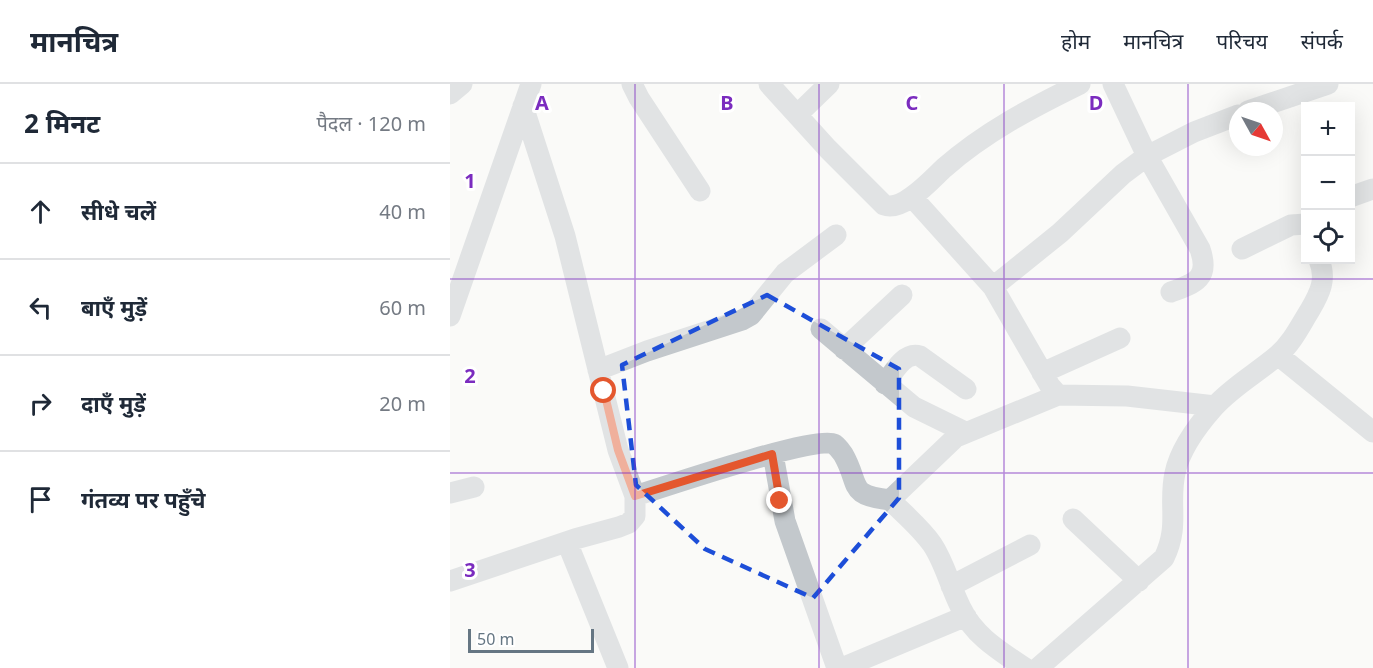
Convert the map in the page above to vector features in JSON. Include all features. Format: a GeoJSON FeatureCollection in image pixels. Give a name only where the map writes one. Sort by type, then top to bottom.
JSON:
{"type":"FeatureCollection","features":[{"type":"Feature","properties":{"kind":"street"},"geometry":{"type":"LineString","coordinates":[[450,94],[462,84]]}},
{"type":"Feature","properties":{"kind":"street"},"geometry":{"type":"LineString","coordinates":[[450,316],[531,84]]}},
{"type":"Feature","properties":{"kind":"street"},"geometry":{"type":"LineString","coordinates":[[632,84],[700,191]]}},
{"type":"Feature","properties":{"kind":"street"},"geometry":{"type":"LineString","coordinates":[[769,84],[828,149],[884,205],[890,207],[898,206],[912,197],[960,154],[1022,112],[1080,84]]}},
{"type":"Feature","properties":{"kind":"street"},"geometry":{"type":"LineString","coordinates":[[797,115],[829,84]]}},
{"type":"Feature","properties":{"kind":"street"},"geometry":{"type":"LineString","coordinates":[[1113,84],[1147,156],[1204,260],[1204,269],[1199,279],[1171,292]]}},
{"type":"Feature","properties":{"kind":"street"},"geometry":{"type":"LineString","coordinates":[[1270,102],[1305,88],[1328,84]]}},
{"type":"Feature","properties":{"kind":"street"},"geometry":{"type":"LineString","coordinates":[[450,580],[629,523],[635,516],[635,496],[618,450],[565,236],[523,106]]}},
{"type":"Feature","properties":{"kind":"street"},"geometry":{"type":"LineString","coordinates":[[993,287],[1060,233],[1123,174],[1147,156],[1194,132],[1229,118]]}},
{"type":"Feature","properties":{"kind":"street"},"geometry":{"type":"LineString","coordinates":[[1355,194],[1373,189]]}},
{"type":"Feature","properties":{"kind":"street"},"geometry":{"type":"LineString","coordinates":[[912,197],[993,287],[1042,373],[1058,395]]}},
{"type":"Feature","properties":{"kind":"street"},"geometry":{"type":"LineString","coordinates":[[1242,249],[1291,225],[1301,224]]}},
{"type":"Feature","properties":{"kind":"street"},"geometry":{"type":"LineString","coordinates":[[598,370],[646,351],[742,320],[756,309],[785,273],[836,235]]}},
{"type":"Feature","properties":{"kind":"street"},"geometry":{"type":"LineString","coordinates":[[1038,668],[1164,558],[1174,528],[1174,474],[1178,460],[1199,425],[1215,406],[1278,355],[1294,337],[1318,296],[1323,282],[1320,264]]}},
{"type":"Feature","properties":{"kind":"street"},"geometry":{"type":"LineString","coordinates":[[844,349],[902,295]]}},
{"type":"Feature","properties":{"kind":"street"},"geometry":{"type":"LineString","coordinates":[[820,329],[914,407],[965,432]]}},
{"type":"Feature","properties":{"kind":"street"},"geometry":{"type":"LineString","coordinates":[[1042,373],[1120,338]]}},
{"type":"Feature","properties":{"kind":"street"},"geometry":{"type":"LineString","coordinates":[[885,384],[906,357],[914,354],[966,389]]}},
{"type":"Feature","properties":{"kind":"street"},"geometry":{"type":"LineString","coordinates":[[1278,355],[1373,432]]}},
{"type":"Feature","properties":{"kind":"street"},"geometry":{"type":"LineString","coordinates":[[890,500],[956,437],[1058,395],[1127,396],[1215,406]]}},
{"type":"Feature","properties":{"kind":"street"},"geometry":{"type":"LineString","coordinates":[[635,496],[772,454],[820,442],[831,442],[838,447],[845,458],[859,492],[871,498],[890,500],[931,542],[966,616],[978,633],[1024,668]]}},
{"type":"Feature","properties":{"kind":"street"},"geometry":{"type":"LineString","coordinates":[[772,454],[785,521],[837,668]]}},
{"type":"Feature","properties":{"kind":"street"},"geometry":{"type":"LineString","coordinates":[[450,493],[474,487]]}},
{"type":"Feature","properties":{"kind":"street"},"geometry":{"type":"LineString","coordinates":[[1073,519],[1139,581]]}},
{"type":"Feature","properties":{"kind":"street"},"geometry":{"type":"LineString","coordinates":[[567,542],[618,668]]}},
{"type":"Feature","properties":{"kind":"street"},"geometry":{"type":"LineString","coordinates":[[951,586],[1029,544]]}},
{"type":"Feature","properties":{"kind":"street"},"geometry":{"type":"LineString","coordinates":[[842,668],[966,616]]}},
{"type":"Feature","properties":{"kind":"highlighted area"},"geometry":{"type":"Polygon","coordinates":[[[767,295],[899,369],[899,498],[813,598],[705,549],[636,485],[622,365],[767,295]]]}},
{"type":"Feature","properties":{"kind":"route"},"geometry":{"type":"LineString","coordinates":[[604,391],[618,450],[635,496],[772,454],[780,501]]}}]}
